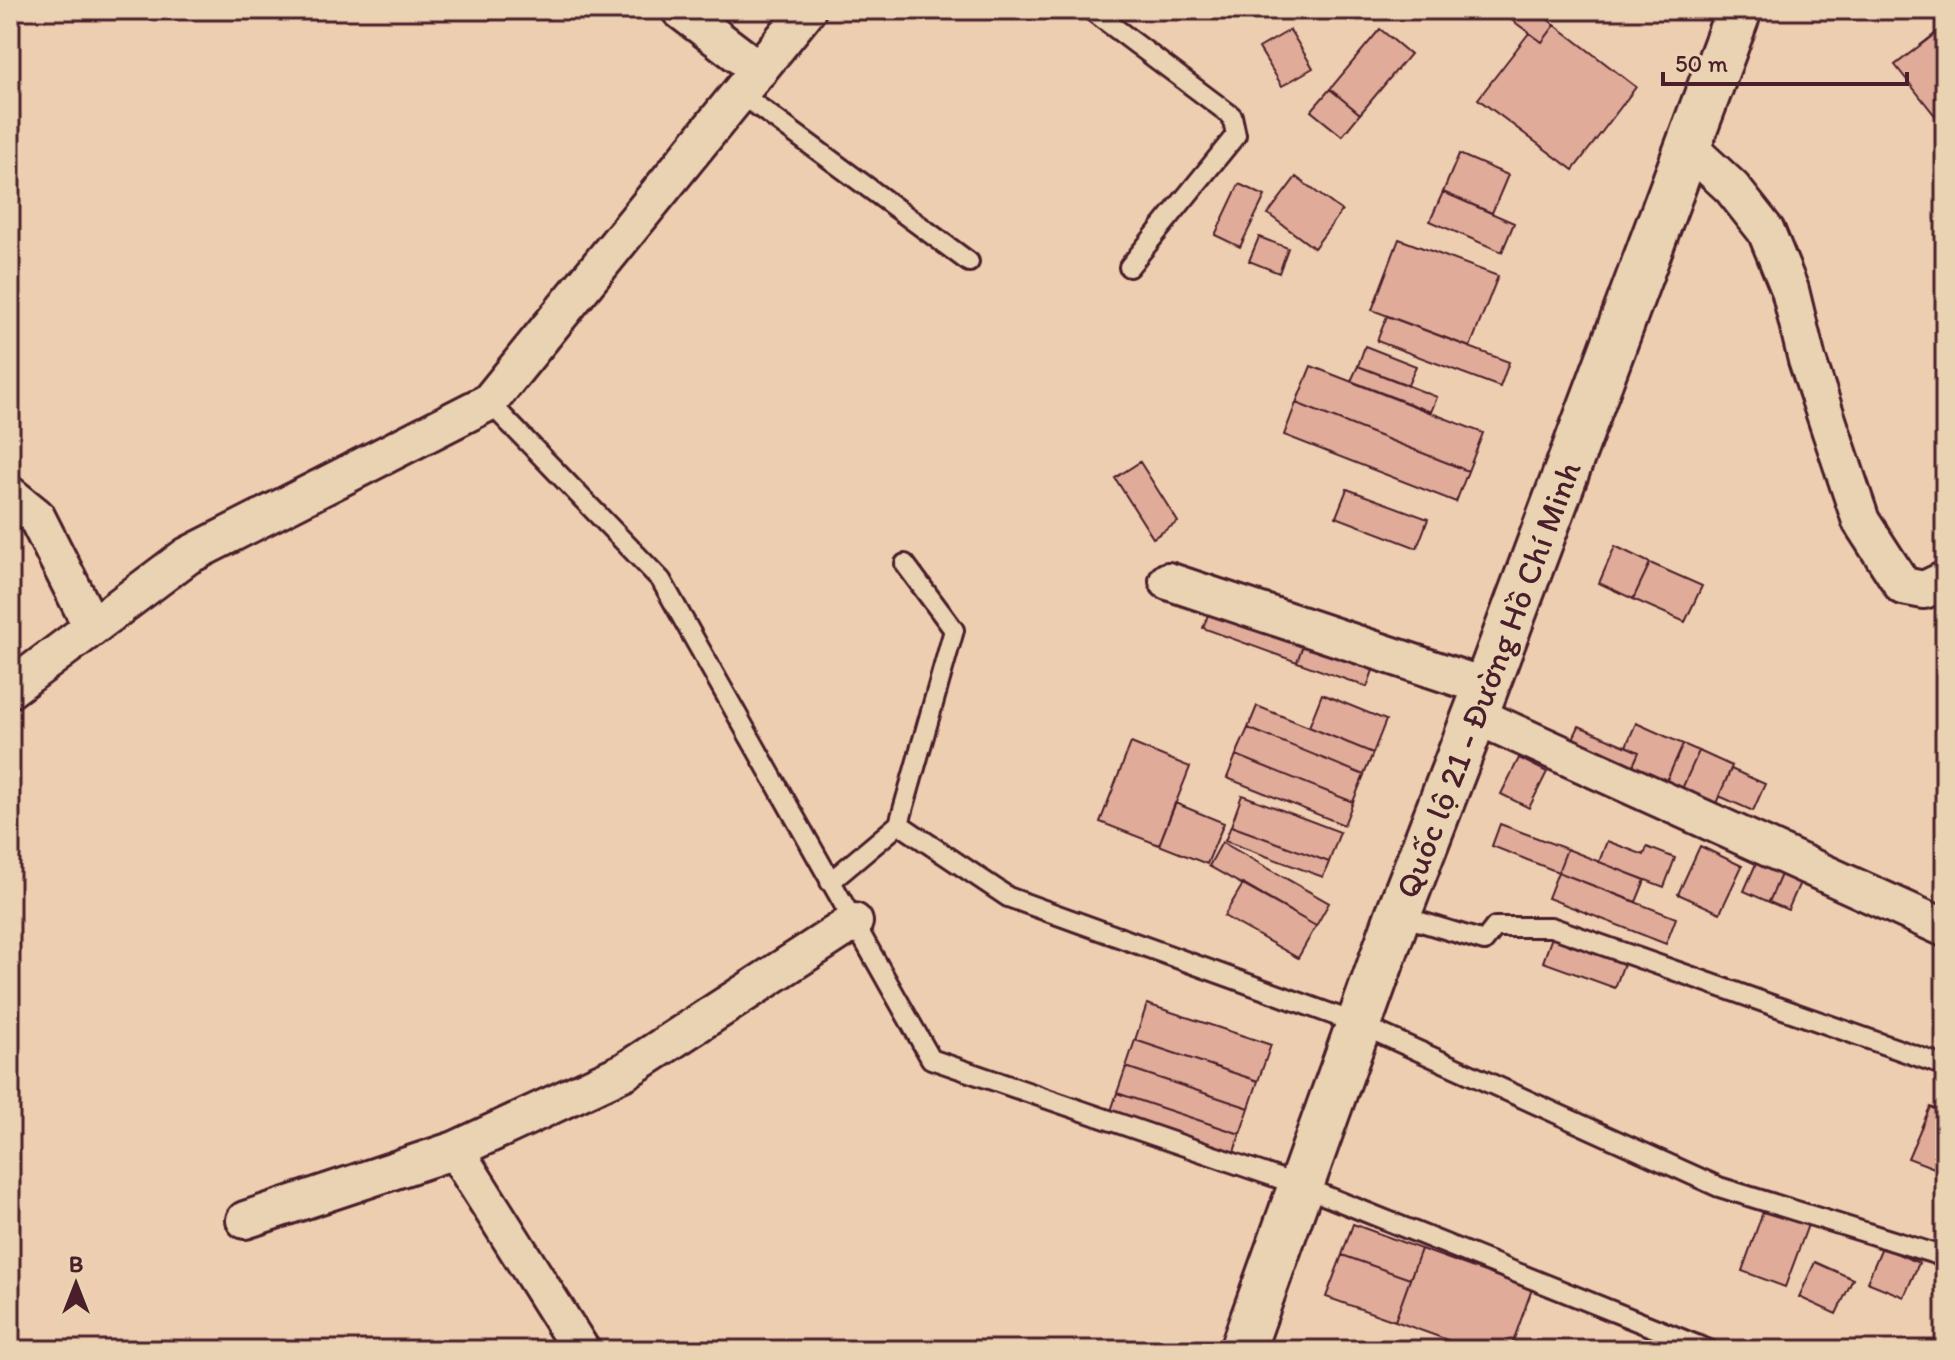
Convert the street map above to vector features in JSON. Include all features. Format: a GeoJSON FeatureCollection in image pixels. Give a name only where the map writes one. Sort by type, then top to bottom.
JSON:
{"type":"FeatureCollection","features":[{"type":"Feature","properties":{"kind":"highway","name":"Quốc lộ 21 - Đường Hồ Chí Minh"},"geometry":{"type":"LineString","coordinates":[[1242,1350],[1398,915],[1739,10]]}},
{"type":"Feature","properties":{"kind":"street"},"geometry":{"type":"LineString","coordinates":[[680,10],[750,81]]}},
{"type":"Feature","properties":{"kind":"street"},"geometry":{"type":"LineString","coordinates":[[10,689],[187,556],[489,402],[807,10]]}},
{"type":"Feature","properties":{"kind":"street"},"geometry":{"type":"LineString","coordinates":[[1688,147],[1732,188],[1766,231],[1790,290],[1807,360],[1861,521],[1903,586],[1924,590],[1945,580]]}},
{"type":"Feature","properties":{"kind":"street"},"geometry":{"type":"LineString","coordinates":[[10,495],[36,516],[92,627]]}},
{"type":"Feature","properties":{"kind":"street"},"geometry":{"type":"LineString","coordinates":[[1168,581],[1480,701],[1945,928]]}},
{"type":"Feature","properties":{"kind":"street"},"geometry":{"type":"LineString","coordinates":[[245,1220],[455,1150],[625,1071],[854,922]]}},
{"type":"Feature","properties":{"kind":"street"},"geometry":{"type":"LineString","coordinates":[[455,1150],[581,1350]]}},
{"type":"Feature","properties":{"kind":"lane"},"geometry":{"type":"LineString","coordinates":[[1091,10],[1232,116],[1236,135],[1129,267]]}},
{"type":"Feature","properties":{"kind":"lane"},"geometry":{"type":"LineString","coordinates":[[750,81],[969,262]]}},
{"type":"Feature","properties":{"kind":"lane"},"geometry":{"type":"LineString","coordinates":[[489,402],[661,580],[931,1059],[1301,1186],[1709,1350]]}},
{"type":"Feature","properties":{"kind":"lane"},"geometry":{"type":"LineString","coordinates":[[830,882],[899,824],[954,630],[905,564]]}},
{"type":"Feature","properties":{"kind":"lane"},"geometry":{"type":"LineString","coordinates":[[899,824],[1008,897],[1359,1024],[1719,1187],[1945,1257]]}},
{"type":"Feature","properties":{"kind":"lane"},"geometry":{"type":"LineString","coordinates":[[1398,915],[1484,941],[1495,927],[1551,927],[1945,1066]]}},
{"type":"Feature","properties":{"kind":"building"},"geometry":{"type":"Polygon","coordinates":[[[1498,10],[1535,10],[1555,25],[1542,42],[1498,10]]]}},
{"type":"Feature","properties":{"kind":"building"},"geometry":{"type":"Polygon","coordinates":[[[1555,25],[1636,87],[1573,170],[1478,99],[1529,33],[1542,42],[1555,25]]]}},
{"type":"Feature","properties":{"kind":"building"},"geometry":{"type":"Polygon","coordinates":[[[1945,26],[1945,111],[1937,118],[1895,65],[1945,26]]]}},
{"type":"Feature","properties":{"kind":"building"},"geometry":{"type":"Polygon","coordinates":[[[1380,29],[1410,54],[1360,114],[1330,89],[1380,29]]]}},
{"type":"Feature","properties":{"kind":"building"},"geometry":{"type":"Polygon","coordinates":[[[1290,30],[1313,68],[1282,86],[1259,48],[1290,30]]]}},
{"type":"Feature","properties":{"kind":"building"},"geometry":{"type":"Polygon","coordinates":[[[1330,89],[1360,114],[1342,136],[1311,111],[1330,89]]]}},
{"type":"Feature","properties":{"kind":"building"},"geometry":{"type":"Polygon","coordinates":[[[1459,154],[1508,175],[1492,213],[1443,192],[1459,154]]]}},
{"type":"Feature","properties":{"kind":"building"},"geometry":{"type":"Polygon","coordinates":[[[1296,177],[1342,211],[1314,248],[1268,214],[1296,177]]]}},
{"type":"Feature","properties":{"kind":"building"},"geometry":{"type":"Polygon","coordinates":[[[1239,184],[1265,196],[1240,247],[1215,235],[1239,184]]]}},
{"type":"Feature","properties":{"kind":"building"},"geometry":{"type":"Polygon","coordinates":[[[1443,192],[1514,223],[1502,252],[1430,221],[1443,192]]]}},
{"type":"Feature","properties":{"kind":"building"},"geometry":{"type":"Polygon","coordinates":[[[1259,237],[1288,248],[1279,273],[1249,261],[1259,237]]]}},
{"type":"Feature","properties":{"kind":"building"},"geometry":{"type":"Polygon","coordinates":[[[1399,239],[1498,276],[1470,347],[1372,310],[1399,239]]]}},
{"type":"Feature","properties":{"kind":"building"},"geometry":{"type":"Polygon","coordinates":[[[1387,316],[1509,362],[1500,387],[1377,341],[1387,316]]]}},
{"type":"Feature","properties":{"kind":"building"},"geometry":{"type":"Polygon","coordinates":[[[1365,346],[1416,366],[1408,385],[1358,366],[1365,346]]]}},
{"type":"Feature","properties":{"kind":"building"},"geometry":{"type":"Polygon","coordinates":[[[1311,366],[1483,433],[1468,471],[1296,403],[1311,366]]]}},
{"type":"Feature","properties":{"kind":"building"},"geometry":{"type":"Polygon","coordinates":[[[1358,366],[1437,397],[1431,412],[1351,381],[1358,366]]]}},
{"type":"Feature","properties":{"kind":"building"},"geometry":{"type":"Polygon","coordinates":[[[1296,403],[1468,471],[1456,502],[1284,435],[1296,403]]]}},
{"type":"Feature","properties":{"kind":"building"},"geometry":{"type":"Polygon","coordinates":[[[1140,462],[1178,522],[1153,538],[1115,478],[1140,462]]]}},
{"type":"Feature","properties":{"kind":"building"},"geometry":{"type":"Polygon","coordinates":[[[1347,489],[1428,519],[1417,548],[1336,517],[1347,489]]]}},
{"type":"Feature","properties":{"kind":"building"},"geometry":{"type":"Polygon","coordinates":[[[1615,546],[1650,563],[1633,599],[1599,583],[1615,546]]]}},
{"type":"Feature","properties":{"kind":"building"},"geometry":{"type":"Polygon","coordinates":[[[1650,563],[1702,586],[1685,622],[1633,599],[1650,563]]]}},
{"type":"Feature","properties":{"kind":"building"},"geometry":{"type":"Polygon","coordinates":[[[1213,602],[1306,636],[1297,662],[1203,628],[1213,602]]]}},
{"type":"Feature","properties":{"kind":"building"},"geometry":{"type":"Polygon","coordinates":[[[1306,636],[1376,662],[1367,687],[1297,662],[1306,636]]]}},
{"type":"Feature","properties":{"kind":"building"},"geometry":{"type":"Polygon","coordinates":[[[1322,694],[1386,720],[1373,753],[1309,727],[1322,694]]]}},
{"type":"Feature","properties":{"kind":"building"},"geometry":{"type":"Polygon","coordinates":[[[1257,706],[1373,753],[1364,775],[1248,728],[1257,706]]]}},
{"type":"Feature","properties":{"kind":"building"},"geometry":{"type":"Polygon","coordinates":[[[1636,723],[1683,744],[1665,784],[1631,770],[1639,752],[1626,746],[1636,723]]]}},
{"type":"Feature","properties":{"kind":"building"},"geometry":{"type":"Polygon","coordinates":[[[1579,726],[1639,752],[1628,777],[1567,751],[1579,726]]]}},
{"type":"Feature","properties":{"kind":"building"},"geometry":{"type":"Polygon","coordinates":[[[1248,728],[1364,775],[1353,802],[1236,755],[1248,728]]]}},
{"type":"Feature","properties":{"kind":"building"},"geometry":{"type":"Polygon","coordinates":[[[1131,743],[1190,767],[1159,845],[1100,822],[1131,743]]]}},
{"type":"Feature","properties":{"kind":"building"},"geometry":{"type":"Polygon","coordinates":[[[1683,744],[1699,751],[1681,791],[1665,784],[1683,744]]]}},
{"type":"Feature","properties":{"kind":"building"},"geometry":{"type":"Polygon","coordinates":[[[1699,751],[1732,766],[1715,806],[1681,791],[1699,751]]]}},
{"type":"Feature","properties":{"kind":"building"},"geometry":{"type":"Polygon","coordinates":[[[1236,755],[1353,802],[1344,825],[1227,778],[1236,755]]]}},
{"type":"Feature","properties":{"kind":"building"},"geometry":{"type":"Polygon","coordinates":[[[1519,758],[1547,772],[1529,808],[1501,794],[1519,758]]]}},
{"type":"Feature","properties":{"kind":"building"},"geometry":{"type":"Polygon","coordinates":[[[1731,769],[1765,784],[1753,811],[1719,796],[1731,769]]]}},
{"type":"Feature","properties":{"kind":"building"},"geometry":{"type":"Polygon","coordinates":[[[1242,795],[1340,832],[1329,862],[1231,826],[1242,795]]]}},
{"type":"Feature","properties":{"kind":"building"},"geometry":{"type":"Polygon","coordinates":[[[1175,803],[1224,823],[1207,864],[1159,845],[1175,803]]]}},
{"type":"Feature","properties":{"kind":"building"},"geometry":{"type":"Polygon","coordinates":[[[1500,824],[1567,849],[1558,872],[1492,846],[1500,824]]]}},
{"type":"Feature","properties":{"kind":"building"},"geometry":{"type":"Polygon","coordinates":[[[1231,826],[1329,862],[1323,877],[1225,841],[1231,826]]]}},
{"type":"Feature","properties":{"kind":"building"},"geometry":{"type":"Polygon","coordinates":[[[1607,841],[1644,855],[1647,847],[1675,858],[1664,887],[1599,862],[1607,841]]]}},
{"type":"Feature","properties":{"kind":"building"},"geometry":{"type":"Polygon","coordinates":[[[1222,842],[1329,903],[1316,926],[1209,866],[1222,842]]]}},
{"type":"Feature","properties":{"kind":"building"},"geometry":{"type":"Polygon","coordinates":[[[1700,846],[1742,866],[1720,913],[1678,894],[1700,846]]]}},
{"type":"Feature","properties":{"kind":"building"},"geometry":{"type":"Polygon","coordinates":[[[1567,849],[1645,880],[1636,902],[1558,872],[1567,849]]]}},
{"type":"Feature","properties":{"kind":"building"},"geometry":{"type":"Polygon","coordinates":[[[1761,852],[1786,863],[1769,902],[1744,891],[1761,852]]]}},
{"type":"Feature","properties":{"kind":"building"},"geometry":{"type":"Polygon","coordinates":[[[1786,863],[1805,871],[1788,910],[1769,902],[1786,863]]]}},
{"type":"Feature","properties":{"kind":"building"},"geometry":{"type":"Polygon","coordinates":[[[1558,872],[1676,918],[1666,944],[1548,898],[1558,872]]]}},
{"type":"Feature","properties":{"kind":"building"},"geometry":{"type":"Polygon","coordinates":[[[1243,884],[1316,926],[1298,958],[1224,916],[1243,884]]]}},
{"type":"Feature","properties":{"kind":"building"},"geometry":{"type":"Polygon","coordinates":[[[1552,937],[1624,963],[1615,988],[1543,962],[1552,937]]]}},
{"type":"Feature","properties":{"kind":"building"},"geometry":{"type":"Polygon","coordinates":[[[1147,1004],[1271,1045],[1258,1081],[1135,1040],[1147,1004]]]}},
{"type":"Feature","properties":{"kind":"building"},"geometry":{"type":"Polygon","coordinates":[[[1135,1040],[1258,1081],[1249,1108],[1126,1067],[1135,1040]]]}},
{"type":"Feature","properties":{"kind":"building"},"geometry":{"type":"Polygon","coordinates":[[[1126,1067],[1249,1108],[1240,1134],[1117,1093],[1126,1067]]]}},
{"type":"Feature","properties":{"kind":"building"},"geometry":{"type":"Polygon","coordinates":[[[1117,1093],[1240,1134],[1232,1158],[1109,1117],[1117,1093]]]}},
{"type":"Feature","properties":{"kind":"building"},"geometry":{"type":"Polygon","coordinates":[[[1930,1107],[1945,1113],[1945,1163],[1942,1171],[1908,1158],[1930,1107]]]}},
{"type":"Feature","properties":{"kind":"building"},"geometry":{"type":"Polygon","coordinates":[[[1765,1206],[1809,1222],[1785,1287],[1742,1271],[1765,1206]]]}},
{"type":"Feature","properties":{"kind":"building"},"geometry":{"type":"Polygon","coordinates":[[[1353,1224],[1421,1249],[1410,1279],[1342,1255],[1353,1224]]]}},
{"type":"Feature","properties":{"kind":"building"},"geometry":{"type":"Polygon","coordinates":[[[1882,1247],[1919,1263],[1904,1297],[1867,1282],[1882,1247]]]}},
{"type":"Feature","properties":{"kind":"building"},"geometry":{"type":"Polygon","coordinates":[[[1421,1249],[1532,1289],[1510,1350],[1475,1350],[1395,1321],[1421,1249]]]}},
{"type":"Feature","properties":{"kind":"building"},"geometry":{"type":"Polygon","coordinates":[[[1342,1255],[1410,1279],[1395,1321],[1326,1297],[1342,1255]]]}},
{"type":"Feature","properties":{"kind":"building"},"geometry":{"type":"Polygon","coordinates":[[[1815,1262],[1853,1279],[1836,1314],[1799,1297],[1815,1262]]]}}]}
